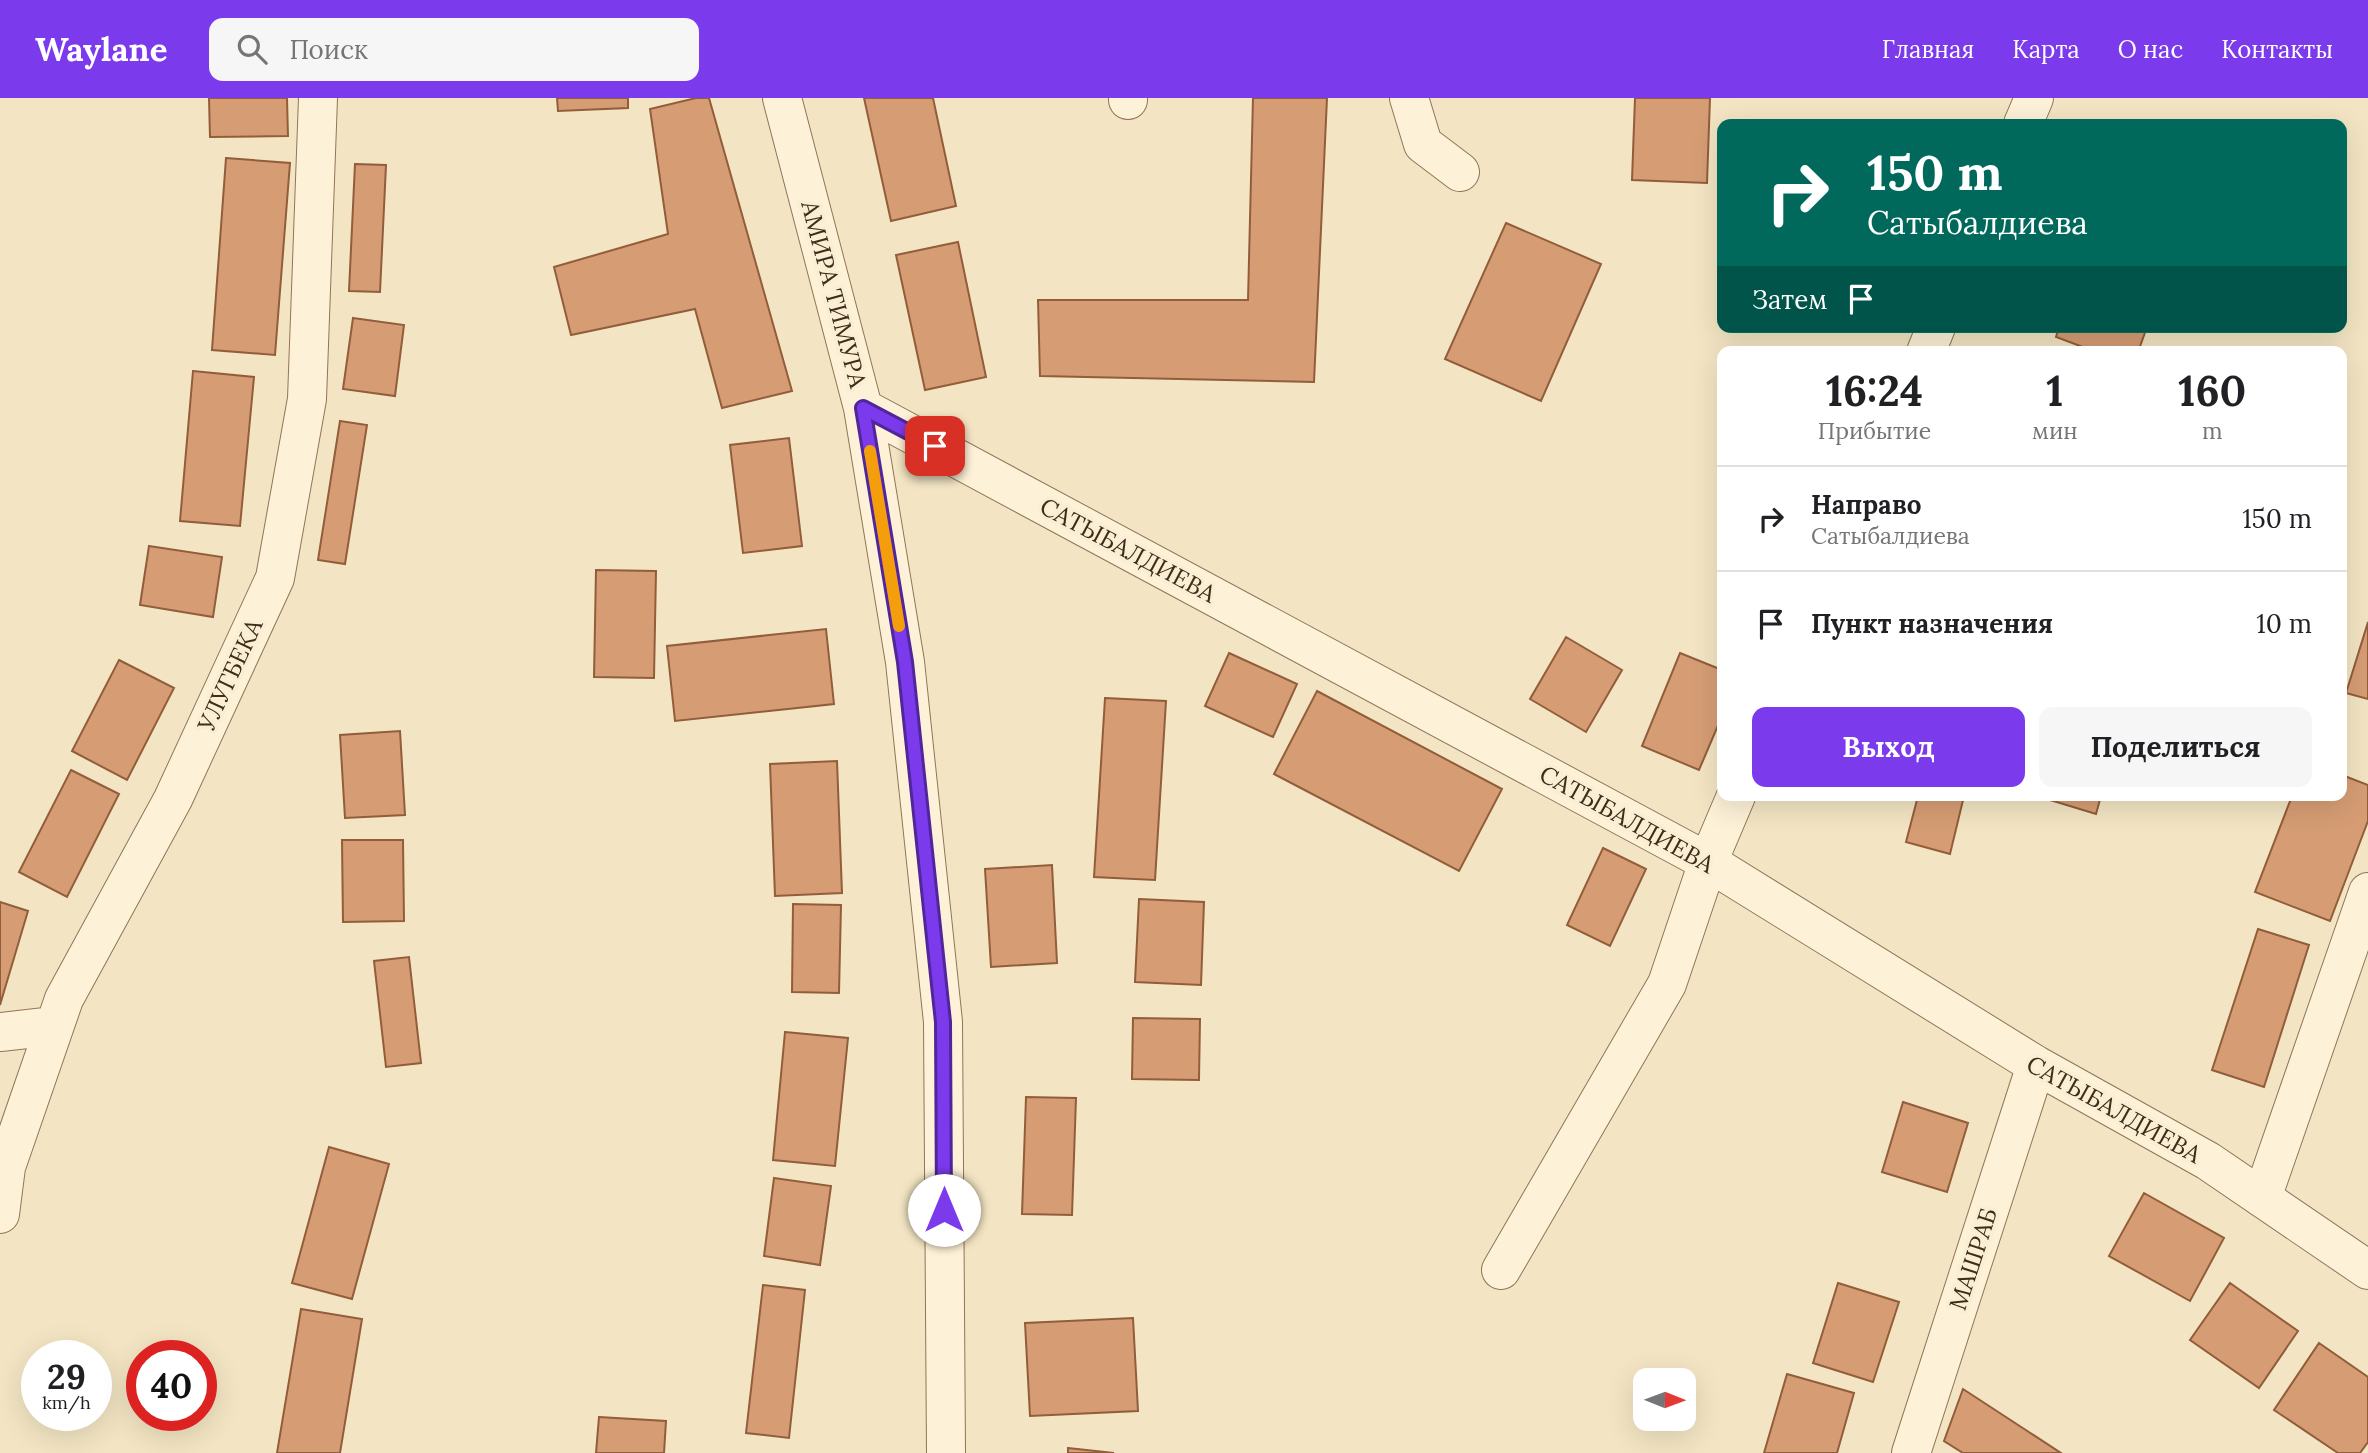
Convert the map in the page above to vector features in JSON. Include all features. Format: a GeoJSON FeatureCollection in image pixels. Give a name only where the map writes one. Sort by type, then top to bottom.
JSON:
{"type":"FeatureCollection","features":[{"type":"Feature","properties":{"kind":"street","name":"УЛУГБЕКА"},"geometry":{"type":"LineString","coordinates":[[0,1214],[6,1167],[64,999],[173,799],[275,578],[307,400],[318,98]]}},
{"type":"Feature","properties":{"kind":"street","name":"АМИРА ТИМУРА"},"geometry":{"type":"LineString","coordinates":[[782,98],[863,408],[905,662],[943,1022],[946,1453]]}},
{"type":"Feature","properties":{"kind":"street"},"geometry":{"type":"LineString","coordinates":[[1409,98],[1423,144],[1460,172]]}},
{"type":"Feature","properties":{"kind":"street"},"geometry":{"type":"LineString","coordinates":[[2025,119],[2034,98]]}},
{"type":"Feature","properties":{"kind":"street","name":"САТЫБАЛДИЕВА"},"geometry":{"type":"LineString","coordinates":[[863,408],[1708,862],[2036,1065],[2208,1161],[2368,1270]]}},
{"type":"Feature","properties":{"kind":"street"},"geometry":{"type":"LineString","coordinates":[[1501,1270],[1667,984],[1708,862],[1734,801]]}},
{"type":"Feature","properties":{"kind":"street"},"geometry":{"type":"LineString","coordinates":[[2262,1198],[2368,892]]}},
{"type":"Feature","properties":{"kind":"street"},"geometry":{"type":"LineString","coordinates":[[0,1032],[54,1026]]}},
{"type":"Feature","properties":{"kind":"street","name":"МАШРАБ"},"geometry":{"type":"LineString","coordinates":[[1910,1453],[2036,1065]]}},
{"type":"Feature","properties":{"kind":"building"},"geometry":{"type":"Polygon","coordinates":[[[209,98],[287,98],[288,136],[210,137],[209,98]]]}},
{"type":"Feature","properties":{"kind":"building"},"geometry":{"type":"Polygon","coordinates":[[[557,98],[628,98],[628,108],[558,111],[557,98]]]}},
{"type":"Feature","properties":{"kind":"building"},"geometry":{"type":"Polygon","coordinates":[[[696,98],[709,98],[792,391],[722,408],[695,309],[571,335],[554,267],[668,234],[650,109],[696,98]]]}},
{"type":"Feature","properties":{"kind":"building"},"geometry":{"type":"Polygon","coordinates":[[[864,98],[933,98],[956,206],[891,221],[864,98]]]}},
{"type":"Feature","properties":{"kind":"building"},"geometry":{"type":"Polygon","coordinates":[[[1253,98],[1327,98],[1314,382],[1040,376],[1038,300],[1248,300],[1253,98]]]}},
{"type":"Feature","properties":{"kind":"building"},"geometry":{"type":"Polygon","coordinates":[[[1635,98],[1710,98],[1707,183],[1632,180],[1635,98]]]}},
{"type":"Feature","properties":{"kind":"building"},"geometry":{"type":"Polygon","coordinates":[[[226,158],[290,163],[275,355],[212,350],[226,158]]]}},
{"type":"Feature","properties":{"kind":"building"},"geometry":{"type":"Polygon","coordinates":[[[355,164],[386,165],[380,292],[349,291],[355,164]]]}},
{"type":"Feature","properties":{"kind":"building"},"geometry":{"type":"Polygon","coordinates":[[[1506,223],[1601,264],[1541,401],[1445,359],[1506,223]]]}},
{"type":"Feature","properties":{"kind":"building"},"geometry":{"type":"Polygon","coordinates":[[[958,242],[986,377],[925,390],[896,255],[958,242]]]}},
{"type":"Feature","properties":{"kind":"building"},"geometry":{"type":"Polygon","coordinates":[[[353,318],[404,325],[395,396],[343,389],[353,318]]]}},
{"type":"Feature","properties":{"kind":"building"},"geometry":{"type":"Polygon","coordinates":[[[2057,333],[2145,333],[2140,346],[2080,346],[2056,337],[2057,333]]]}},
{"type":"Feature","properties":{"kind":"building"},"geometry":{"type":"Polygon","coordinates":[[[193,371],[254,377],[240,526],[180,521],[193,371]]]}},
{"type":"Feature","properties":{"kind":"building"},"geometry":{"type":"Polygon","coordinates":[[[340,421],[367,425],[345,564],[318,560],[340,421]]]}},
{"type":"Feature","properties":{"kind":"building"},"geometry":{"type":"Polygon","coordinates":[[[789,438],[802,546],[743,553],[730,445],[789,438]]]}},
{"type":"Feature","properties":{"kind":"building"},"geometry":{"type":"Polygon","coordinates":[[[149,546],[222,557],[213,617],[140,605],[149,546]]]}},
{"type":"Feature","properties":{"kind":"building"},"geometry":{"type":"Polygon","coordinates":[[[596,570],[656,571],[654,678],[594,677],[596,570]]]}},
{"type":"Feature","properties":{"kind":"building"},"geometry":{"type":"Polygon","coordinates":[[[2368,622],[2368,699],[2347,693],[2368,622]]]}},
{"type":"Feature","properties":{"kind":"building"},"geometry":{"type":"Polygon","coordinates":[[[826,629],[834,704],[675,721],[667,646],[826,629]]]}},
{"type":"Feature","properties":{"kind":"building"},"geometry":{"type":"Polygon","coordinates":[[[1566,637],[1622,670],[1586,732],[1530,699],[1566,637]]]}},
{"type":"Feature","properties":{"kind":"building"},"geometry":{"type":"Polygon","coordinates":[[[1229,653],[1297,684],[1273,737],[1205,706],[1229,653]]]}},
{"type":"Feature","properties":{"kind":"building"},"geometry":{"type":"Polygon","coordinates":[[[1680,653],[1717,668],[1717,728],[1699,770],[1642,746],[1680,653]]]}},
{"type":"Feature","properties":{"kind":"building"},"geometry":{"type":"Polygon","coordinates":[[[119,660],[174,688],[127,780],[72,751],[119,660]]]}},
{"type":"Feature","properties":{"kind":"building"},"geometry":{"type":"Polygon","coordinates":[[[1317,691],[1502,789],[1459,871],[1274,774],[1317,691]]]}},
{"type":"Feature","properties":{"kind":"building"},"geometry":{"type":"Polygon","coordinates":[[[1105,698],[1166,701],[1155,880],[1094,877],[1105,698]]]}},
{"type":"Feature","properties":{"kind":"building"},"geometry":{"type":"Polygon","coordinates":[[[400,731],[405,815],[345,818],[340,735],[400,731]]]}},
{"type":"Feature","properties":{"kind":"building"},"geometry":{"type":"Polygon","coordinates":[[[837,761],[842,893],[775,896],[770,764],[837,761]]]}},
{"type":"Feature","properties":{"kind":"building"},"geometry":{"type":"Polygon","coordinates":[[[71,770],[119,794],[67,897],[19,872],[71,770]]]}},
{"type":"Feature","properties":{"kind":"building"},"geometry":{"type":"Polygon","coordinates":[[[2347,777],[2368,785],[2368,821],[2330,921],[2255,892],[2290,801],[2347,801],[2347,777]]]}},
{"type":"Feature","properties":{"kind":"building"},"geometry":{"type":"Polygon","coordinates":[[[1917,801],[1963,801],[1950,854],[1906,842],[1917,801]]]}},
{"type":"Feature","properties":{"kind":"building"},"geometry":{"type":"Polygon","coordinates":[[[2053,801],[2100,801],[2096,814],[2053,801]]]}},
{"type":"Feature","properties":{"kind":"building"},"geometry":{"type":"Polygon","coordinates":[[[342,840],[403,840],[404,921],[343,922],[342,840]]]}},
{"type":"Feature","properties":{"kind":"building"},"geometry":{"type":"Polygon","coordinates":[[[1603,848],[1646,869],[1610,946],[1567,925],[1603,848]]]}},
{"type":"Feature","properties":{"kind":"building"},"geometry":{"type":"Polygon","coordinates":[[[1052,865],[1057,963],[991,967],[985,869],[1052,865]]]}},
{"type":"Feature","properties":{"kind":"building"},"geometry":{"type":"Polygon","coordinates":[[[1139,899],[1204,902],[1201,985],[1135,982],[1139,899]]]}},
{"type":"Feature","properties":{"kind":"building"},"geometry":{"type":"Polygon","coordinates":[[[0,902],[28,911],[0,1005],[0,902]]]}},
{"type":"Feature","properties":{"kind":"building"},"geometry":{"type":"Polygon","coordinates":[[[793,904],[841,905],[839,993],[792,992],[793,904]]]}},
{"type":"Feature","properties":{"kind":"building"},"geometry":{"type":"Polygon","coordinates":[[[2258,929],[2309,945],[2264,1087],[2212,1070],[2258,929]]]}},
{"type":"Feature","properties":{"kind":"building"},"geometry":{"type":"Polygon","coordinates":[[[409,957],[421,1063],[386,1067],[374,961],[409,957]]]}},
{"type":"Feature","properties":{"kind":"building"},"geometry":{"type":"Polygon","coordinates":[[[1133,1018],[1200,1019],[1199,1080],[1132,1079],[1133,1018]]]}},
{"type":"Feature","properties":{"kind":"building"},"geometry":{"type":"Polygon","coordinates":[[[785,1032],[848,1038],[835,1166],[773,1160],[785,1032]]]}},
{"type":"Feature","properties":{"kind":"building"},"geometry":{"type":"Polygon","coordinates":[[[1026,1097],[1076,1098],[1072,1215],[1022,1214],[1026,1097]]]}},
{"type":"Feature","properties":{"kind":"building"},"geometry":{"type":"Polygon","coordinates":[[[1903,1102],[1968,1123],[1947,1192],[1882,1172],[1903,1102]]]}},
{"type":"Feature","properties":{"kind":"building"},"geometry":{"type":"Polygon","coordinates":[[[329,1147],[389,1164],[352,1299],[292,1283],[329,1147]]]}},
{"type":"Feature","properties":{"kind":"building"},"geometry":{"type":"Polygon","coordinates":[[[774,1178],[831,1186],[820,1265],[764,1256],[774,1178]]]}},
{"type":"Feature","properties":{"kind":"building"},"geometry":{"type":"Polygon","coordinates":[[[2144,1193],[2224,1238],[2190,1301],[2109,1256],[2144,1193]]]}},
{"type":"Feature","properties":{"kind":"building"},"geometry":{"type":"Polygon","coordinates":[[[1838,1283],[1899,1302],[1873,1382],[1813,1363],[1838,1283]]]}},
{"type":"Feature","properties":{"kind":"building"},"geometry":{"type":"Polygon","coordinates":[[[2230,1283],[2298,1331],[2259,1388],[2190,1340],[2230,1283]]]}},
{"type":"Feature","properties":{"kind":"building"},"geometry":{"type":"Polygon","coordinates":[[[763,1285],[805,1290],[789,1438],[746,1433],[763,1285]]]}},
{"type":"Feature","properties":{"kind":"building"},"geometry":{"type":"Polygon","coordinates":[[[301,1309],[362,1319],[340,1453],[277,1453],[301,1309]]]}},
{"type":"Feature","properties":{"kind":"building"},"geometry":{"type":"Polygon","coordinates":[[[1133,1318],[1138,1411],[1030,1416],[1025,1323],[1133,1318]]]}},
{"type":"Feature","properties":{"kind":"building"},"geometry":{"type":"Polygon","coordinates":[[[2319,1343],[2368,1377],[2368,1442],[2360,1453],[2338,1453],[2274,1410],[2319,1343]]]}},
{"type":"Feature","properties":{"kind":"building"},"geometry":{"type":"Polygon","coordinates":[[[1787,1374],[1854,1393],[1837,1453],[1764,1453],[1787,1374]]]}},
{"type":"Feature","properties":{"kind":"building"},"geometry":{"type":"Polygon","coordinates":[[[1963,1389],[2061,1453],[1963,1453],[1944,1441],[1963,1389]]]}},
{"type":"Feature","properties":{"kind":"building"},"geometry":{"type":"Polygon","coordinates":[[[599,1417],[666,1421],[664,1453],[596,1453],[599,1417]]]}},
{"type":"Feature","properties":{"kind":"building"},"geometry":{"type":"Polygon","coordinates":[[[1068,1448],[1114,1453],[1068,1453],[1068,1448]]]}},
{"type":"Feature","properties":{"kind":"slow traffic"},"geometry":{"type":"LineString","coordinates":[[870,451],[899,626]]}},
{"type":"Feature","properties":{"kind":"route"},"geometry":{"type":"LineString","coordinates":[[935,446],[863,408],[905,662],[943,1022],[944,1210]]}}]}
